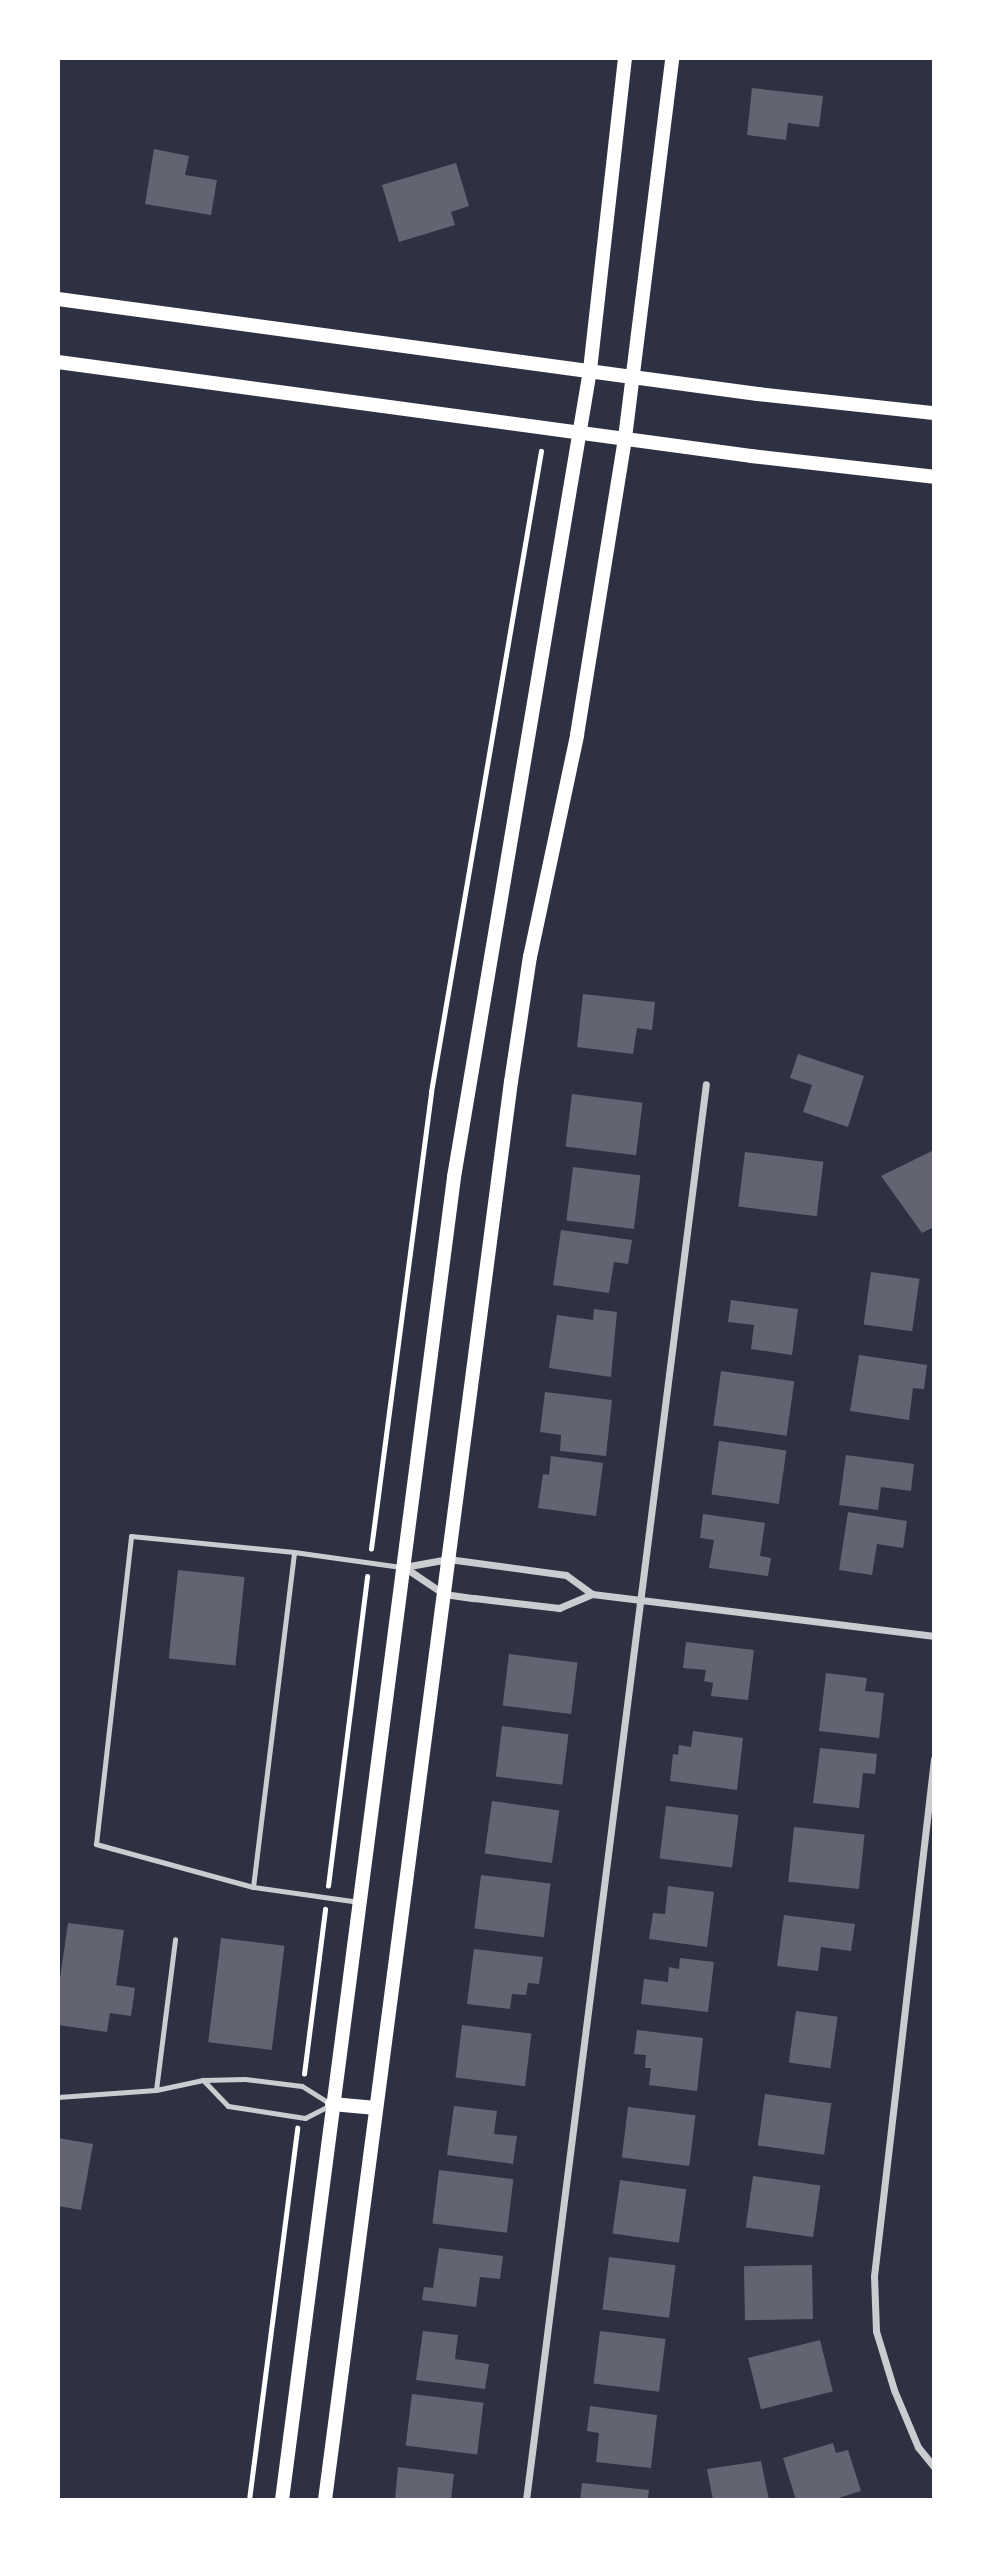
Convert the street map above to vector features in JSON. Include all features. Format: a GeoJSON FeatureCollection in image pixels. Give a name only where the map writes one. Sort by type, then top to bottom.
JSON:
{"type":"FeatureCollection","features":[{"type":"Feature","properties":{"kind":"main road"},"geometry":{"type":"LineString","coordinates":[[282,2500],[454,1177],[590,370],[625,58]]}},
{"type":"Feature","properties":{"kind":"main road"},"geometry":{"type":"LineString","coordinates":[[325,2500],[524,994],[577,735],[625,439],[672,58]]}},
{"type":"Feature","properties":{"kind":"main road"},"geometry":{"type":"LineString","coordinates":[[58,299],[633,377],[934,414]]}},
{"type":"Feature","properties":{"kind":"main road"},"geometry":{"type":"LineString","coordinates":[[58,362],[625,439],[934,477]]}},
{"type":"Feature","properties":{"kind":"main road"},"geometry":{"type":"LineString","coordinates":[[332,2104],[376,2108]]}},
{"type":"Feature","properties":{"kind":"street"},"geometry":{"type":"LineString","coordinates":[[526,2500],[706,1084]]}},
{"type":"Feature","properties":{"kind":"street"},"geometry":{"type":"LineString","coordinates":[[404,1567],[448,1559],[566,1574],[592,1594]]}},
{"type":"Feature","properties":{"kind":"street"},"geometry":{"type":"LineString","coordinates":[[404,1567],[444,1594],[559,1608],[592,1594],[640,1598],[934,1636]]}},
{"type":"Feature","properties":{"kind":"street"},"geometry":{"type":"LineString","coordinates":[[934,1759],[874,2276],[876,2331],[894,2390],[918,2447],[934,2468]]}},
{"type":"Feature","properties":{"kind":"lane"},"geometry":{"type":"LineString","coordinates":[[359,1902],[253,1887],[96,1844],[131,1536],[294,1552],[404,1567]]}},
{"type":"Feature","properties":{"kind":"lane"},"geometry":{"type":"LineString","coordinates":[[253,1887],[294,1552]]}},
{"type":"Feature","properties":{"kind":"lane"},"geometry":{"type":"LineString","coordinates":[[156,2090],[174,1939]]}},
{"type":"Feature","properties":{"kind":"lane"},"geometry":{"type":"LineString","coordinates":[[58,2097],[156,2090],[202,2080],[245,2079],[302,2086],[332,2104]]}},
{"type":"Feature","properties":{"kind":"lane"},"geometry":{"type":"LineString","coordinates":[[202,2080],[228,2106],[305,2118],[332,2104]]}},
{"type":"Feature","properties":{"kind":"path"},"geometry":{"type":"LineString","coordinates":[[302,2086],[431,1092],[541,451]]}},
{"type":"Feature","properties":{"kind":"path"},"geometry":{"type":"LineString","coordinates":[[249,2500],[298,2117]]}},
{"type":"Feature","properties":{"kind":"building"},"geometry":{"type":"Polygon","coordinates":[[[752,88],[823,96],[819,127],[788,123],[786,140],[747,135],[752,88]]]}},
{"type":"Feature","properties":{"kind":"building"},"geometry":{"type":"Polygon","coordinates":[[[154,149],[189,156],[185,175],[217,180],[211,215],[145,204],[154,149]]]}},
{"type":"Feature","properties":{"kind":"building"},"geometry":{"type":"Polygon","coordinates":[[[456,163],[469,206],[451,212],[455,225],[399,242],[382,185],[456,163]]]}},
{"type":"Feature","properties":{"kind":"building"},"geometry":{"type":"Polygon","coordinates":[[[583,994],[655,1002],[652,1030],[637,1028],[633,1054],[577,1047],[583,994]]]}},
{"type":"Feature","properties":{"kind":"building"},"geometry":{"type":"Polygon","coordinates":[[[798,1054],[864,1076],[848,1127],[803,1112],[812,1085],[790,1078],[798,1054]]]}},
{"type":"Feature","properties":{"kind":"building"},"geometry":{"type":"Polygon","coordinates":[[[572,1094],[642,1103],[636,1155],[566,1147],[572,1094]]]}},
{"type":"Feature","properties":{"kind":"building"},"geometry":{"type":"Polygon","coordinates":[[[934,1150],[934,1227],[922,1233],[881,1176],[934,1150]]]}},
{"type":"Feature","properties":{"kind":"building"},"geometry":{"type":"Polygon","coordinates":[[[745,1152],[823,1162],[817,1216],[738,1207],[745,1152]]]}},
{"type":"Feature","properties":{"kind":"building"},"geometry":{"type":"Polygon","coordinates":[[[573,1167],[640,1175],[634,1229],[566,1221],[573,1167]]]}},
{"type":"Feature","properties":{"kind":"building"},"geometry":{"type":"Polygon","coordinates":[[[561,1230],[632,1240],[628,1264],[614,1262],[609,1293],[553,1285],[561,1230]]]}},
{"type":"Feature","properties":{"kind":"building"},"geometry":{"type":"Polygon","coordinates":[[[871,1272],[920,1279],[912,1331],[864,1324],[871,1272]]]}},
{"type":"Feature","properties":{"kind":"building"},"geometry":{"type":"Polygon","coordinates":[[[731,1300],[798,1309],[792,1355],[751,1349],[754,1325],[728,1322],[731,1300]]]}},
{"type":"Feature","properties":{"kind":"building"},"geometry":{"type":"Polygon","coordinates":[[[594,1309],[617,1312],[611,1377],[549,1368],[557,1315],[593,1320],[594,1309]]]}},
{"type":"Feature","properties":{"kind":"building"},"geometry":{"type":"Polygon","coordinates":[[[859,1355],[927,1365],[924,1389],[913,1388],[909,1420],[850,1411],[859,1355]]]}},
{"type":"Feature","properties":{"kind":"building"},"geometry":{"type":"Polygon","coordinates":[[[721,1371],[794,1381],[787,1436],[713,1425],[721,1371]]]}},
{"type":"Feature","properties":{"kind":"building"},"geometry":{"type":"Polygon","coordinates":[[[545,1392],[612,1400],[606,1456],[560,1451],[561,1435],[540,1432],[545,1392]]]}},
{"type":"Feature","properties":{"kind":"building"},"geometry":{"type":"Polygon","coordinates":[[[719,1441],[786,1450],[779,1504],[711,1494],[719,1441]]]}},
{"type":"Feature","properties":{"kind":"building"},"geometry":{"type":"Polygon","coordinates":[[[846,1455],[914,1464],[911,1491],[881,1487],[878,1510],[839,1505],[846,1455]]]}},
{"type":"Feature","properties":{"kind":"building"},"geometry":{"type":"Polygon","coordinates":[[[551,1456],[603,1463],[596,1516],[538,1508],[543,1474],[549,1475],[551,1456]]]}},
{"type":"Feature","properties":{"kind":"building"},"geometry":{"type":"Polygon","coordinates":[[[848,1512],[907,1521],[903,1548],[877,1544],[872,1575],[839,1570],[848,1512]]]}},
{"type":"Feature","properties":{"kind":"building"},"geometry":{"type":"Polygon","coordinates":[[[703,1514],[765,1523],[760,1556],[771,1558],[768,1576],[709,1568],[714,1540],[700,1538],[703,1514]]]}},
{"type":"Feature","properties":{"kind":"building"},"geometry":{"type":"Polygon","coordinates":[[[178,1570],[245,1577],[235,1666],[169,1659],[178,1570]]]}},
{"type":"Feature","properties":{"kind":"building"},"geometry":{"type":"Polygon","coordinates":[[[686,1642],[754,1650],[748,1700],[711,1696],[713,1683],[704,1681],[706,1670],[683,1668],[686,1642]]]}},
{"type":"Feature","properties":{"kind":"building"},"geometry":{"type":"Polygon","coordinates":[[[509,1654],[577,1662],[571,1714],[503,1706],[509,1654]]]}},
{"type":"Feature","properties":{"kind":"building"},"geometry":{"type":"Polygon","coordinates":[[[826,1673],[867,1678],[865,1691],[884,1693],[879,1738],[819,1731],[826,1673]]]}},
{"type":"Feature","properties":{"kind":"building"},"geometry":{"type":"Polygon","coordinates":[[[502,1726],[569,1734],[562,1785],[496,1777],[502,1726]]]}},
{"type":"Feature","properties":{"kind":"building"},"geometry":{"type":"Polygon","coordinates":[[[693,1731],[743,1738],[737,1790],[670,1781],[673,1754],[678,1755],[679,1745],[691,1747],[693,1731]]]}},
{"type":"Feature","properties":{"kind":"building"},"geometry":{"type":"Polygon","coordinates":[[[820,1748],[877,1754],[875,1774],[863,1773],[859,1808],[813,1803],[820,1748]]]}},
{"type":"Feature","properties":{"kind":"building"},"geometry":{"type":"Polygon","coordinates":[[[492,1801],[559,1810],[552,1863],[485,1853],[492,1801]]]}},
{"type":"Feature","properties":{"kind":"building"},"geometry":{"type":"Polygon","coordinates":[[[666,1806],[738,1815],[732,1868],[660,1859],[666,1806]]]}},
{"type":"Feature","properties":{"kind":"building"},"geometry":{"type":"Polygon","coordinates":[[[794,1827],[865,1834],[859,1889],[788,1882],[794,1827]]]}},
{"type":"Feature","properties":{"kind":"building"},"geometry":{"type":"Polygon","coordinates":[[[481,1875],[550,1884],[544,1937],[474,1929],[481,1875]]]}},
{"type":"Feature","properties":{"kind":"building"},"geometry":{"type":"Polygon","coordinates":[[[668,1886],[714,1892],[707,1947],[649,1939],[653,1913],[665,1914],[668,1886]]]}},
{"type":"Feature","properties":{"kind":"building"},"geometry":{"type":"Polygon","coordinates":[[[784,1915],[855,1924],[851,1951],[821,1947],[818,1971],[777,1966],[784,1915]]]}},
{"type":"Feature","properties":{"kind":"building"},"geometry":{"type":"Polygon","coordinates":[[[68,1923],[124,1930],[116,1985],[135,1988],[131,2016],[110,2013],[107,2032],[58,2025],[58,1992],[68,1923]]]}},
{"type":"Feature","properties":{"kind":"building"},"geometry":{"type":"Polygon","coordinates":[[[221,1938],[285,1946],[272,2050],[208,2042],[221,1938]]]}},
{"type":"Feature","properties":{"kind":"building"},"geometry":{"type":"Polygon","coordinates":[[[474,1949],[543,1957],[539,1984],[528,1983],[526,1995],[512,1994],[510,2009],[467,2004],[474,1949]]]}},
{"type":"Feature","properties":{"kind":"building"},"geometry":{"type":"Polygon","coordinates":[[[680,1958],[714,1962],[708,2012],[641,2004],[644,1979],[668,1982],[669,1967],[679,1969],[680,1958]]]}},
{"type":"Feature","properties":{"kind":"building"},"geometry":{"type":"Polygon","coordinates":[[[796,2011],[838,2017],[830,2068],[789,2062],[796,2011]]]}},
{"type":"Feature","properties":{"kind":"building"},"geometry":{"type":"Polygon","coordinates":[[[462,2025],[531,2034],[525,2086],[456,2078],[462,2025]]]}},
{"type":"Feature","properties":{"kind":"building"},"geometry":{"type":"Polygon","coordinates":[[[637,2030],[703,2038],[697,2091],[649,2085],[651,2068],[645,2068],[646,2055],[634,2054],[637,2030]]]}},
{"type":"Feature","properties":{"kind":"building"},"geometry":{"type":"Polygon","coordinates":[[[765,2094],[831,2103],[824,2155],[758,2145],[765,2094]]]}},
{"type":"Feature","properties":{"kind":"building"},"geometry":{"type":"Polygon","coordinates":[[[454,2106],[497,2111],[494,2134],[517,2136],[513,2164],[447,2155],[454,2106]]]}},
{"type":"Feature","properties":{"kind":"building"},"geometry":{"type":"Polygon","coordinates":[[[628,2107],[695,2115],[689,2166],[622,2158],[628,2107]]]}},
{"type":"Feature","properties":{"kind":"building"},"geometry":{"type":"Polygon","coordinates":[[[58,2138],[93,2144],[81,2210],[58,2206],[58,2138]]]}},
{"type":"Feature","properties":{"kind":"building"},"geometry":{"type":"Polygon","coordinates":[[[439,2170],[513,2179],[507,2233],[432,2224],[439,2170]]]}},
{"type":"Feature","properties":{"kind":"building"},"geometry":{"type":"Polygon","coordinates":[[[753,2176],[820,2185],[813,2237],[746,2227],[753,2176]]]}},
{"type":"Feature","properties":{"kind":"building"},"geometry":{"type":"Polygon","coordinates":[[[620,2180],[686,2189],[679,2243],[612,2233],[620,2180]]]}},
{"type":"Feature","properties":{"kind":"building"},"geometry":{"type":"Polygon","coordinates":[[[439,2248],[503,2256],[500,2279],[480,2277],[476,2307],[422,2300],[424,2287],[433,2288],[439,2248]]]}},
{"type":"Feature","properties":{"kind":"building"},"geometry":{"type":"Polygon","coordinates":[[[609,2257],[676,2265],[669,2318],[603,2310],[609,2257]]]}},
{"type":"Feature","properties":{"kind":"building"},"geometry":{"type":"Polygon","coordinates":[[[812,2265],[813,2319],[745,2320],[744,2266],[812,2265]]]}},
{"type":"Feature","properties":{"kind":"building"},"geometry":{"type":"Polygon","coordinates":[[[423,2331],[458,2335],[455,2359],[489,2364],[485,2389],[416,2380],[423,2331]]]}},
{"type":"Feature","properties":{"kind":"building"},"geometry":{"type":"Polygon","coordinates":[[[600,2331],[666,2339],[659,2392],[594,2384],[600,2331]]]}},
{"type":"Feature","properties":{"kind":"building"},"geometry":{"type":"Polygon","coordinates":[[[820,2340],[833,2391],[761,2409],[748,2358],[820,2340]]]}},
{"type":"Feature","properties":{"kind":"building"},"geometry":{"type":"Polygon","coordinates":[[[412,2394],[483,2403],[477,2454],[406,2446],[412,2394]]]}},
{"type":"Feature","properties":{"kind":"building"},"geometry":{"type":"Polygon","coordinates":[[[590,2406],[657,2415],[651,2468],[596,2462],[599,2433],[587,2431],[590,2406]]]}},
{"type":"Feature","properties":{"kind":"building"},"geometry":{"type":"Polygon","coordinates":[[[833,2443],[836,2453],[848,2450],[861,2491],[832,2500],[796,2500],[783,2458],[833,2443]]]}},
{"type":"Feature","properties":{"kind":"building"},"geometry":{"type":"Polygon","coordinates":[[[761,2461],[769,2500],[713,2500],[707,2469],[761,2461]]]}},
{"type":"Feature","properties":{"kind":"building"},"geometry":{"type":"Polygon","coordinates":[[[398,2467],[454,2474],[451,2500],[395,2500],[398,2467]]]}},
{"type":"Feature","properties":{"kind":"building"},"geometry":{"type":"Polygon","coordinates":[[[582,2483],[649,2490],[648,2498],[653,2500],[580,2500],[582,2483]]]}}]}
